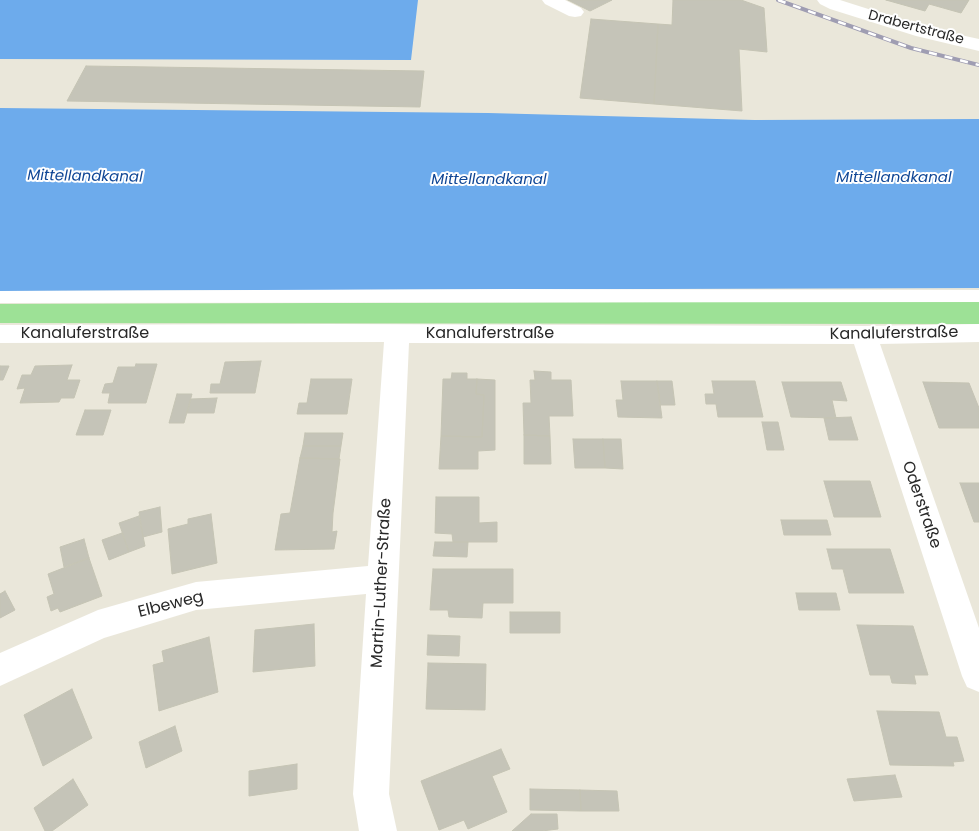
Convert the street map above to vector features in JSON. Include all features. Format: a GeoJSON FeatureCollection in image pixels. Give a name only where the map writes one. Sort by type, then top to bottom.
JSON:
{"type":"FeatureCollection","features":[{"type":"Feature","properties":{"kind":"street"},"geometry":{"type":"LineString","coordinates":[[552,0],[575,12]]}},
{"type":"Feature","properties":{"kind":"street","name":"Drabertstraße"},"geometry":{"type":"LineString","coordinates":[[826,0],[836,5],[923,32],[979,45]]}},
{"type":"Feature","properties":{"kind":"street","name":"Kanaluferstraße"},"geometry":{"type":"LineString","coordinates":[[0,334],[864,335],[979,333]]}},
{"type":"Feature","properties":{"kind":"street","name":"Martin-Luther-Straße"},"geometry":{"type":"LineString","coordinates":[[378,831],[371,794],[397,334]]}},
{"type":"Feature","properties":{"kind":"street","name":"Oderstraße"},"geometry":{"type":"LineString","coordinates":[[864,335],[979,676]]}},
{"type":"Feature","properties":{"kind":"street","name":"Elbeweg"},"geometry":{"type":"LineString","coordinates":[[0,670],[98,625],[196,596],[382,579]]}},
{"type":"Feature","properties":{"kind":"lane"},"geometry":{"type":"LineString","coordinates":[[0,297],[979,296]]}},
{"type":"Feature","properties":{"kind":"green space"},"geometry":{"type":"Polygon","coordinates":[[[979,301],[979,324],[0,323],[0,304],[979,301]]]}},
{"type":"Feature","properties":{"kind":"water"},"geometry":{"type":"Polygon","coordinates":[[[0,0],[418,0],[411,60],[0,59],[0,0]]]}},
{"type":"Feature","properties":{"kind":"water","name":"Mittellandkanal"},"geometry":{"type":"Polygon","coordinates":[[[0,108],[488,113],[755,120],[979,119],[979,288],[0,291],[0,108]]]}},
{"type":"Feature","properties":{"kind":"building"},"geometry":{"type":"Polygon","coordinates":[[[568,0],[612,0],[590,11],[568,0]]]}},
{"type":"Feature","properties":{"kind":"building"},"geometry":{"type":"Polygon","coordinates":[[[673,0],[741,0],[764,8],[767,52],[739,49],[742,111],[654,104],[658,24],[672,25],[673,0]]]}},
{"type":"Feature","properties":{"kind":"building"},"geometry":{"type":"Polygon","coordinates":[[[886,0],[969,0],[961,13],[929,4],[925,11],[886,0]]]}},
{"type":"Feature","properties":{"kind":"building"},"geometry":{"type":"Polygon","coordinates":[[[591,19],[658,24],[654,104],[580,98],[591,19]]]}},
{"type":"Feature","properties":{"kind":"building"},"geometry":{"type":"Polygon","coordinates":[[[86,66],[424,71],[420,107],[67,101],[86,66]]]}},
{"type":"Feature","properties":{"kind":"building"},"geometry":{"type":"Polygon","coordinates":[[[261,361],[255,393],[210,393],[211,384],[220,384],[225,362],[261,361]]]}},
{"type":"Feature","properties":{"kind":"building"},"geometry":{"type":"Polygon","coordinates":[[[136,364],[157,364],[146,403],[108,403],[110,393],[102,393],[105,384],[113,383],[118,367],[135,367],[136,364]]]}},
{"type":"Feature","properties":{"kind":"building"},"geometry":{"type":"Polygon","coordinates":[[[72,365],[67,380],[80,380],[74,398],[61,398],[59,402],[20,403],[25,388],[17,389],[22,375],[31,375],[35,366],[72,365]]]}},
{"type":"Feature","properties":{"kind":"building"},"geometry":{"type":"Polygon","coordinates":[[[0,366],[9,366],[3,380],[0,380],[0,366]]]}},
{"type":"Feature","properties":{"kind":"building"},"geometry":{"type":"Polygon","coordinates":[[[534,371],[551,372],[551,380],[571,380],[573,416],[549,416],[550,436],[524,435],[523,403],[531,403],[530,380],[535,380],[534,371]]]}},
{"type":"Feature","properties":{"kind":"building"},"geometry":{"type":"Polygon","coordinates":[[[452,373],[467,373],[467,379],[477,379],[476,394],[484,395],[482,437],[441,436],[443,379],[451,379],[452,373]]]}},
{"type":"Feature","properties":{"kind":"building"},"geometry":{"type":"Polygon","coordinates":[[[311,379],[352,379],[347,414],[297,414],[299,403],[307,403],[311,379]]]}},
{"type":"Feature","properties":{"kind":"building"},"geometry":{"type":"Polygon","coordinates":[[[477,379],[495,380],[495,450],[478,451],[478,469],[439,469],[441,436],[482,437],[484,395],[476,394],[477,379]]]}},
{"type":"Feature","properties":{"kind":"building"},"geometry":{"type":"Polygon","coordinates":[[[621,381],[657,381],[662,418],[618,417],[616,400],[623,400],[621,381]]]}},
{"type":"Feature","properties":{"kind":"building"},"geometry":{"type":"Polygon","coordinates":[[[657,381],[672,381],[675,405],[660,405],[657,381]]]}},
{"type":"Feature","properties":{"kind":"building"},"geometry":{"type":"Polygon","coordinates":[[[712,381],[755,381],[763,417],[718,417],[716,404],[706,404],[705,394],[714,394],[712,381]]]}},
{"type":"Feature","properties":{"kind":"building"},"geometry":{"type":"Polygon","coordinates":[[[782,382],[841,382],[847,401],[832,400],[836,418],[791,417],[782,382]]]}},
{"type":"Feature","properties":{"kind":"building"},"geometry":{"type":"Polygon","coordinates":[[[923,382],[969,383],[979,408],[979,428],[939,428],[923,382]]]}},
{"type":"Feature","properties":{"kind":"building"},"geometry":{"type":"Polygon","coordinates":[[[177,394],[192,394],[184,423],[169,423],[177,394]]]}},
{"type":"Feature","properties":{"kind":"building"},"geometry":{"type":"Polygon","coordinates":[[[217,398],[214,413],[187,413],[191,399],[217,398]]]}},
{"type":"Feature","properties":{"kind":"building"},"geometry":{"type":"Polygon","coordinates":[[[85,410],[111,410],[103,435],[76,435],[85,410]]]}},
{"type":"Feature","properties":{"kind":"building"},"geometry":{"type":"Polygon","coordinates":[[[851,417],[858,440],[829,440],[824,418],[851,417]]]}},
{"type":"Feature","properties":{"kind":"building"},"geometry":{"type":"Polygon","coordinates":[[[762,422],[778,422],[784,450],[767,450],[762,422]]]}},
{"type":"Feature","properties":{"kind":"building"},"geometry":{"type":"Polygon","coordinates":[[[305,433],[343,433],[341,446],[303,446],[305,433]]]}},
{"type":"Feature","properties":{"kind":"building"},"geometry":{"type":"Polygon","coordinates":[[[524,435],[550,436],[551,464],[524,464],[524,435]]]}},
{"type":"Feature","properties":{"kind":"building"},"geometry":{"type":"Polygon","coordinates":[[[573,439],[603,439],[605,468],[575,468],[573,439]]]}},
{"type":"Feature","properties":{"kind":"building"},"geometry":{"type":"Polygon","coordinates":[[[603,439],[621,439],[623,469],[605,468],[603,439]]]}},
{"type":"Feature","properties":{"kind":"building"},"geometry":{"type":"Polygon","coordinates":[[[303,446],[341,446],[339,459],[300,458],[303,446]]]}},
{"type":"Feature","properties":{"kind":"building"},"geometry":{"type":"Polygon","coordinates":[[[300,458],[340,459],[333,513],[332,532],[337,531],[334,549],[275,550],[281,514],[290,513],[300,458]]]}},
{"type":"Feature","properties":{"kind":"building"},"geometry":{"type":"Polygon","coordinates":[[[824,481],[870,481],[881,517],[834,517],[824,481]]]}},
{"type":"Feature","properties":{"kind":"building"},"geometry":{"type":"Polygon","coordinates":[[[960,483],[979,483],[979,522],[974,522],[960,483]]]}},
{"type":"Feature","properties":{"kind":"building"},"geometry":{"type":"Polygon","coordinates":[[[436,497],[479,497],[479,523],[497,522],[497,542],[453,542],[452,534],[435,533],[436,497]]]}},
{"type":"Feature","properties":{"kind":"building"},"geometry":{"type":"Polygon","coordinates":[[[160,507],[162,532],[143,537],[139,512],[160,507]]]}},
{"type":"Feature","properties":{"kind":"building"},"geometry":{"type":"Polygon","coordinates":[[[211,514],[217,563],[172,574],[168,529],[188,524],[188,519],[211,514]]]}},
{"type":"Feature","properties":{"kind":"building"},"geometry":{"type":"Polygon","coordinates":[[[139,516],[145,546],[129,552],[119,523],[139,516]]]}},
{"type":"Feature","properties":{"kind":"building"},"geometry":{"type":"Polygon","coordinates":[[[781,520],[827,520],[831,535],[784,535],[781,520]]]}},
{"type":"Feature","properties":{"kind":"building"},"geometry":{"type":"Polygon","coordinates":[[[122,533],[129,552],[109,560],[102,540],[122,533]]]}},
{"type":"Feature","properties":{"kind":"building"},"geometry":{"type":"Polygon","coordinates":[[[84,539],[89,558],[64,567],[60,547],[84,539]]]}},
{"type":"Feature","properties":{"kind":"building"},"geometry":{"type":"Polygon","coordinates":[[[435,542],[468,542],[467,557],[433,556],[435,542]]]}},
{"type":"Feature","properties":{"kind":"building"},"geometry":{"type":"Polygon","coordinates":[[[827,549],[890,549],[904,593],[849,593],[843,569],[832,569],[827,549]]]}},
{"type":"Feature","properties":{"kind":"building"},"geometry":{"type":"Polygon","coordinates":[[[89,558],[102,596],[60,612],[58,608],[51,611],[47,597],[54,594],[48,574],[89,558]]]}},
{"type":"Feature","properties":{"kind":"building"},"geometry":{"type":"Polygon","coordinates":[[[433,569],[513,569],[513,603],[483,603],[482,618],[449,617],[448,610],[430,610],[433,569]]]}},
{"type":"Feature","properties":{"kind":"building"},"geometry":{"type":"Polygon","coordinates":[[[5,591],[15,610],[0,618],[0,594],[5,591]]]}},
{"type":"Feature","properties":{"kind":"building"},"geometry":{"type":"Polygon","coordinates":[[[796,593],[836,593],[840,610],[799,610],[796,593]]]}},
{"type":"Feature","properties":{"kind":"building"},"geometry":{"type":"Polygon","coordinates":[[[510,612],[560,612],[560,633],[510,633],[510,612]]]}},
{"type":"Feature","properties":{"kind":"building"},"geometry":{"type":"Polygon","coordinates":[[[314,624],[315,666],[253,672],[255,630],[314,624]]]}},
{"type":"Feature","properties":{"kind":"building"},"geometry":{"type":"Polygon","coordinates":[[[857,625],[913,626],[928,675],[914,675],[916,684],[892,683],[890,675],[870,675],[857,625]]]}},
{"type":"Feature","properties":{"kind":"building"},"geometry":{"type":"Polygon","coordinates":[[[428,635],[460,636],[459,656],[427,655],[428,635]]]}},
{"type":"Feature","properties":{"kind":"building"},"geometry":{"type":"Polygon","coordinates":[[[209,637],[218,692],[159,711],[153,665],[164,662],[162,651],[209,637]]]}},
{"type":"Feature","properties":{"kind":"building"},"geometry":{"type":"Polygon","coordinates":[[[428,663],[486,664],[485,710],[426,709],[428,663]]]}},
{"type":"Feature","properties":{"kind":"building"},"geometry":{"type":"Polygon","coordinates":[[[72,689],[92,738],[43,766],[24,715],[72,689]]]}},
{"type":"Feature","properties":{"kind":"building"},"geometry":{"type":"Polygon","coordinates":[[[877,711],[939,712],[946,737],[957,737],[964,761],[953,762],[954,766],[890,765],[877,711]]]}},
{"type":"Feature","properties":{"kind":"building"},"geometry":{"type":"Polygon","coordinates":[[[175,726],[182,751],[146,768],[139,742],[175,726]]]}},
{"type":"Feature","properties":{"kind":"building"},"geometry":{"type":"Polygon","coordinates":[[[501,749],[510,769],[492,776],[507,812],[468,829],[464,820],[439,830],[421,781],[501,749]]]}},
{"type":"Feature","properties":{"kind":"building"},"geometry":{"type":"Polygon","coordinates":[[[297,764],[297,789],[249,796],[249,771],[297,764]]]}},
{"type":"Feature","properties":{"kind":"building"},"geometry":{"type":"Polygon","coordinates":[[[895,775],[902,797],[854,801],[847,779],[895,775]]]}},
{"type":"Feature","properties":{"kind":"building"},"geometry":{"type":"Polygon","coordinates":[[[73,779],[88,805],[52,831],[45,831],[34,808],[73,779]]]}},
{"type":"Feature","properties":{"kind":"building"},"geometry":{"type":"Polygon","coordinates":[[[530,789],[580,790],[581,811],[530,810],[530,789]]]}},
{"type":"Feature","properties":{"kind":"building"},"geometry":{"type":"Polygon","coordinates":[[[580,790],[617,791],[619,811],[581,811],[580,790]]]}},
{"type":"Feature","properties":{"kind":"building"},"geometry":{"type":"Polygon","coordinates":[[[531,814],[557,814],[558,829],[512,831],[531,814]]]}},
{"type":"Feature","properties":{"kind":"railway"},"geometry":{"type":"LineString","coordinates":[[778,0],[911,48],[979,65]]}}]}
